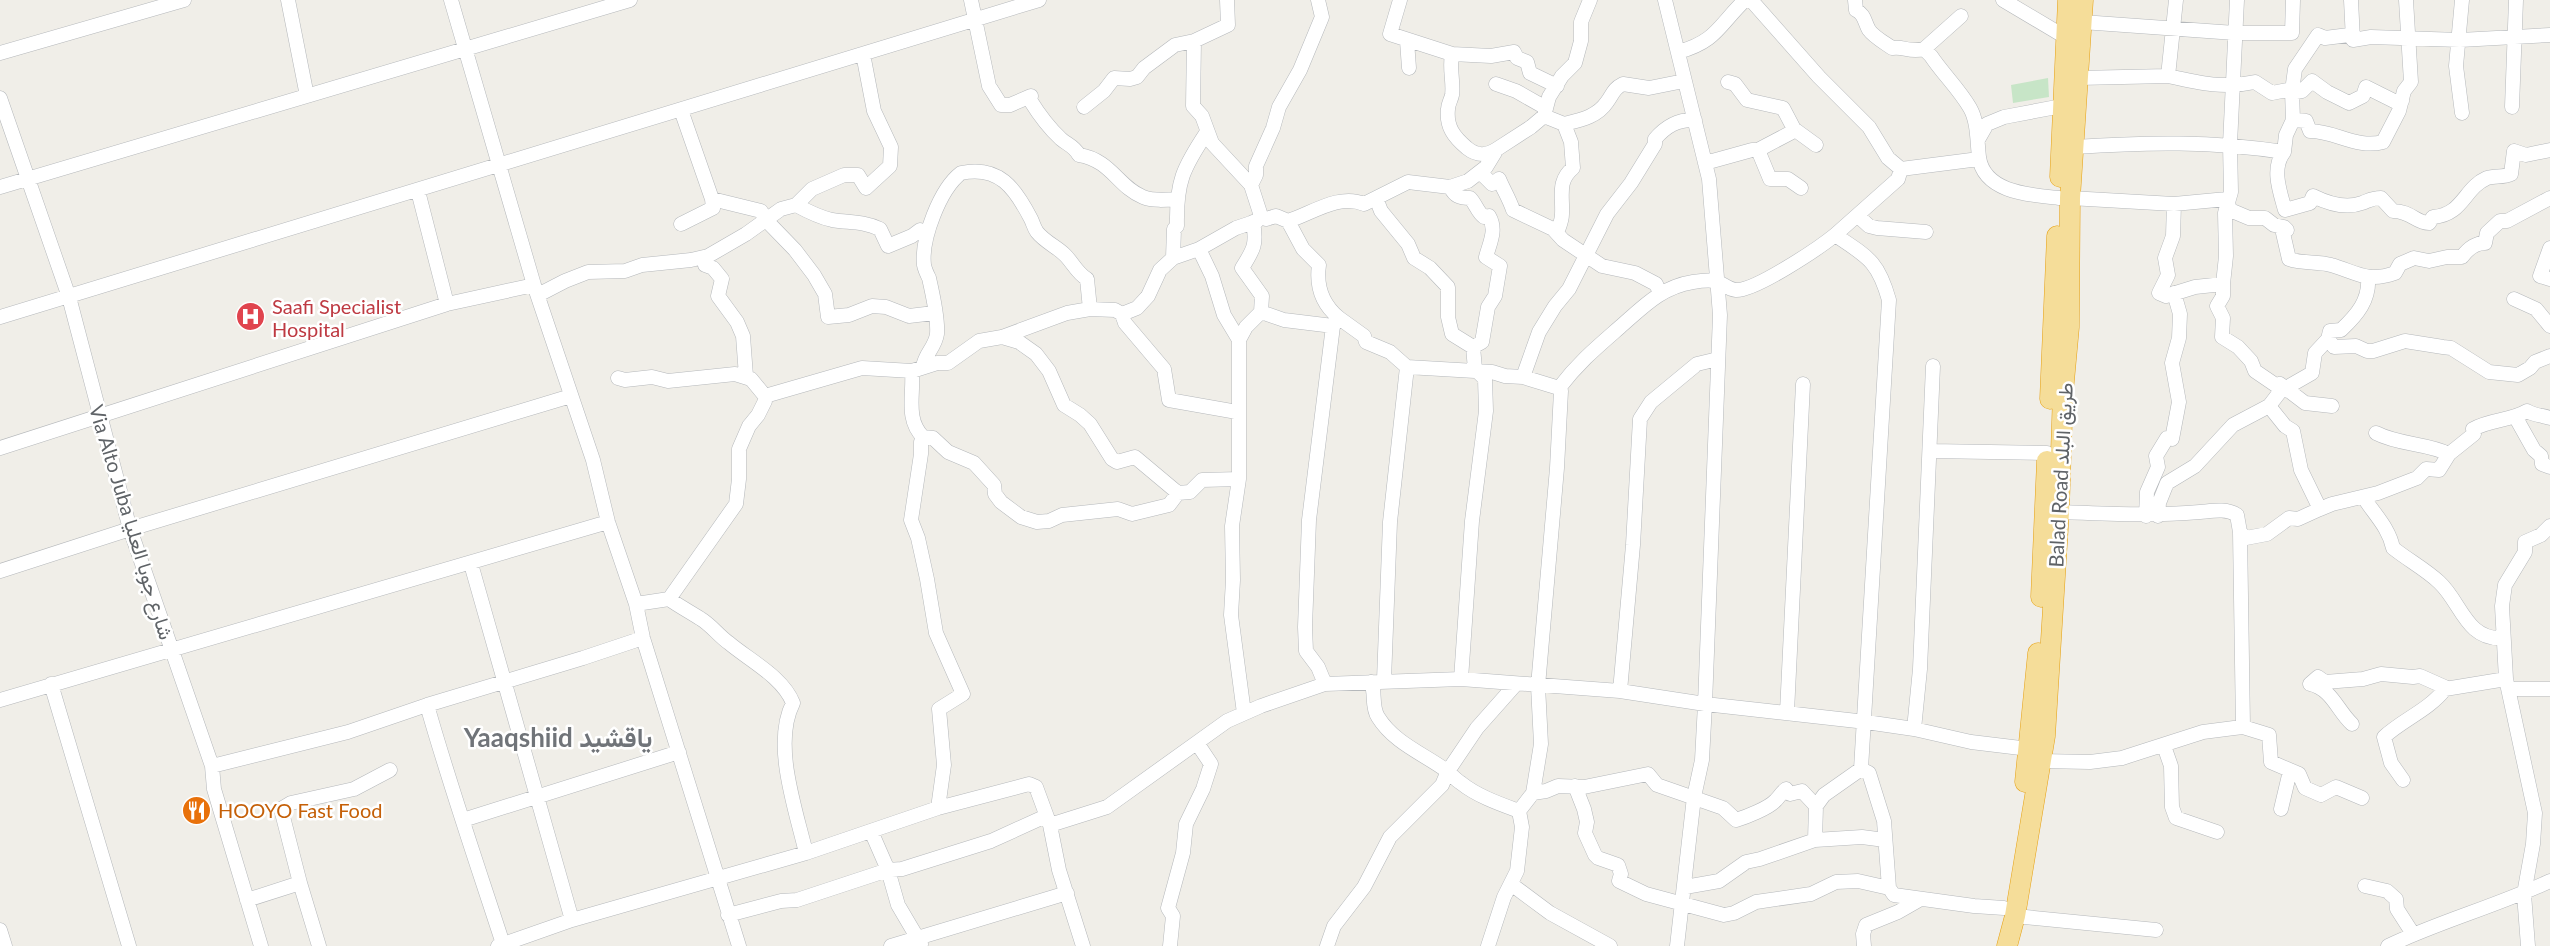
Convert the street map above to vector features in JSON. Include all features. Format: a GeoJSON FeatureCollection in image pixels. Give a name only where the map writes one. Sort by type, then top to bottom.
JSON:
{"type":"FeatureCollection","features":[{"type":"Feature","properties":{"kind":"highway","name":"Balad Road طريق البلد"},"geometry":{"type":"LineString","coordinates":[[2007,946],[2009,912],[2052,643],[2063,392],[2069,327],[2062,106],[2068,0]]}},
{"type":"Feature","properties":{"kind":"highway","name":"Balad Road طريق البلد"},"geometry":{"type":"LineString","coordinates":[[2035,755],[2047,453],[2065,198],[2075,147],[2083,0]]}},
{"type":"Feature","properties":{"kind":"highway","name":"Balad Road طريق البلد"},"geometry":{"type":"LineString","coordinates":[[1996,946],[2009,912]]}},
{"type":"Feature","properties":{"kind":"street"},"geometry":{"type":"LineString","coordinates":[[0,53],[184,0]]}},
{"type":"Feature","properties":{"kind":"street"},"geometry":{"type":"LineString","coordinates":[[288,0],[307,96]]}},
{"type":"Feature","properties":{"kind":"street"},"geometry":{"type":"LineString","coordinates":[[451,0],[464,51],[536,290],[592,460],[608,522],[636,604],[643,638],[739,946]]}},
{"type":"Feature","properties":{"kind":"street"},"geometry":{"type":"LineString","coordinates":[[0,187],[630,0]]}},
{"type":"Feature","properties":{"kind":"street"},"geometry":{"type":"LineString","coordinates":[[971,0],[989,86],[1001,105],[1010,105],[1030,96],[1038,112],[1064,141],[1075,147],[1079,155],[1090,157],[1105,165],[1137,194],[1145,198],[1176,199]]}},
{"type":"Feature","properties":{"kind":"street"},"geometry":{"type":"LineString","coordinates":[[0,317],[1039,0]]}},
{"type":"Feature","properties":{"kind":"street"},"geometry":{"type":"LineString","coordinates":[[1084,107],[1104,91],[1114,78],[1137,77],[1144,68],[1175,45],[1194,41],[1228,25],[1227,0]]}},
{"type":"Feature","properties":{"kind":"street"},"geometry":{"type":"LineString","coordinates":[[1251,185],[1279,107],[1300,70],[1322,17],[1318,0]]}},
{"type":"Feature","properties":{"kind":"street"},"geometry":{"type":"LineString","coordinates":[[1400,0],[1389,31],[1390,34],[1452,54],[1491,56],[1514,52],[1518,58],[1527,62],[1530,73],[1557,86]]}},
{"type":"Feature","properties":{"kind":"street"},"geometry":{"type":"LineString","coordinates":[[1452,54],[1450,71],[1452,94],[1448,107],[1450,129],[1458,141],[1473,153],[1484,154],[1497,149],[1531,127],[1545,112],[1562,76],[1575,63],[1581,41],[1581,22],[1590,0]]}},
{"type":"Feature","properties":{"kind":"street"},"geometry":{"type":"LineString","coordinates":[[1665,0],[1709,178],[1720,315],[1706,704],[1702,760],[1694,797],[1677,946]]}},
{"type":"Feature","properties":{"kind":"street"},"geometry":{"type":"LineString","coordinates":[[1678,52],[1704,44],[1729,20],[1745,0]]}},
{"type":"Feature","properties":{"kind":"street"},"geometry":{"type":"LineString","coordinates":[[1751,0],[1819,77],[1869,127],[1888,159],[1901,169],[1979,159]]}},
{"type":"Feature","properties":{"kind":"street"},"geometry":{"type":"LineString","coordinates":[[1855,0],[1856,10],[1863,14],[1870,32],[1892,48],[1899,47],[1913,52],[1924,48],[1961,16]]}},
{"type":"Feature","properties":{"kind":"street"},"geometry":{"type":"LineString","coordinates":[[2003,0],[2067,38]]}},
{"type":"Feature","properties":{"kind":"street"},"geometry":{"type":"LineString","coordinates":[[2168,76],[2176,0]]}},
{"type":"Feature","properties":{"kind":"street"},"geometry":{"type":"LineString","coordinates":[[2237,0],[2230,144],[2231,192],[2227,199],[2224,224],[2226,256],[2223,296],[2217,306],[2223,318],[2222,337],[2238,347],[2251,361],[2255,371],[2305,403],[2332,406]]}},
{"type":"Feature","properties":{"kind":"street"},"geometry":{"type":"LineString","coordinates":[[2082,22],[2235,33],[2292,33],[2293,0]]}},
{"type":"Feature","properties":{"kind":"street"},"geometry":{"type":"LineString","coordinates":[[2351,0],[2353,40]]}},
{"type":"Feature","properties":{"kind":"street"},"geometry":{"type":"LineString","coordinates":[[2293,120],[2306,122],[2310,131],[2321,131],[2354,142],[2376,144],[2383,142],[2402,101],[2404,91],[2411,82],[2406,0]]}},
{"type":"Feature","properties":{"kind":"street"},"geometry":{"type":"LineString","coordinates":[[2462,0],[2456,66],[2462,113]]}},
{"type":"Feature","properties":{"kind":"street"},"geometry":{"type":"LineString","coordinates":[[2512,107],[2516,0]]}},
{"type":"Feature","properties":{"kind":"street"},"geometry":{"type":"LineString","coordinates":[[2353,40],[2349,35],[2325,38],[2318,35],[2295,69],[2292,91],[2293,120],[2286,135],[2283,152],[2278,159],[2277,175],[2285,210],[2310,203],[2313,196],[2331,204],[2360,204],[2370,198],[2381,198],[2393,211],[2405,211],[2423,223],[2429,223],[2433,217],[2449,214],[2486,179],[2506,177],[2511,174],[2514,152],[2526,155],[2550,150]]}},
{"type":"Feature","properties":{"kind":"street"},"geometry":{"type":"LineString","coordinates":[[2353,40],[2371,37],[2460,40],[2550,35]]}},
{"type":"Feature","properties":{"kind":"street"},"geometry":{"type":"LineString","coordinates":[[1194,41],[1192,99],[1196,112],[1202,116],[1212,143],[1251,185],[1257,219],[1254,248],[1242,268],[1262,296],[1261,312],[1246,327],[1239,340],[1239,479],[1232,526],[1231,615],[1244,713]]}},
{"type":"Feature","properties":{"kind":"street"},"geometry":{"type":"LineString","coordinates":[[1407,41],[1409,68]]}},
{"type":"Feature","properties":{"kind":"street"},"geometry":{"type":"LineString","coordinates":[[1924,48],[1970,109],[1979,138],[1979,159],[1983,169],[1991,179],[2010,191],[2065,198],[2174,204],[2227,199]]}},
{"type":"Feature","properties":{"kind":"street"},"geometry":{"type":"LineString","coordinates":[[0,447],[447,304],[536,290],[588,272],[625,271],[642,265],[708,256],[746,234],[781,209],[796,205],[812,189],[844,175],[858,175],[866,188],[890,166],[891,147],[874,111],[863,54]]}},
{"type":"Feature","properties":{"kind":"street"},"geometry":{"type":"LineString","coordinates":[[2078,78],[2168,76],[2208,85],[2234,87],[2255,82],[2272,93],[2292,91],[2296,93],[2302,91],[2312,81],[2326,92],[2349,103],[2363,96],[2366,87],[2396,102],[2402,101]]}},
{"type":"Feature","properties":{"kind":"street"},"geometry":{"type":"LineString","coordinates":[[1564,124],[1596,113],[1608,102],[1611,92],[1623,84],[1659,87],[1684,81]]}},
{"type":"Feature","properties":{"kind":"street"},"geometry":{"type":"LineString","coordinates":[[1728,82],[1735,84],[1746,100],[1783,108],[1794,129],[1816,145]]}},
{"type":"Feature","properties":{"kind":"street"},"geometry":{"type":"LineString","coordinates":[[1496,84],[1516,91],[1564,124],[1571,142],[1573,168],[1566,175],[1560,193],[1562,213],[1557,233]]}},
{"type":"Feature","properties":{"kind":"street","name":"Via Alto Juba شارع جوبا العليا"},"geometry":{"type":"LineString","coordinates":[[0,98],[69,297],[130,529],[169,649],[212,766],[214,789],[261,946]]}},
{"type":"Feature","properties":{"kind":"street"},"geometry":{"type":"LineString","coordinates":[[1979,138],[1987,124],[2004,117],[2062,106]]}},
{"type":"Feature","properties":{"kind":"street"},"geometry":{"type":"LineString","coordinates":[[681,110],[712,198],[713,208],[681,224]]}},
{"type":"Feature","properties":{"kind":"street"},"geometry":{"type":"LineString","coordinates":[[1522,377],[1539,332],[1554,306],[1569,289],[1607,214],[1631,183],[1655,139],[1668,127],[1683,119],[1695,120]]}},
{"type":"Feature","properties":{"kind":"street"},"geometry":{"type":"LineString","coordinates":[[1705,163],[1758,150],[1794,129]]}},
{"type":"Feature","properties":{"kind":"street"},"geometry":{"type":"LineString","coordinates":[[1173,258],[1174,229],[1177,226],[1176,199],[1185,165],[1207,132]]}},
{"type":"Feature","properties":{"kind":"street"},"geometry":{"type":"LineString","coordinates":[[2075,147],[2152,142],[2212,146],[2230,144],[2283,152]]}},
{"type":"Feature","properties":{"kind":"street"},"geometry":{"type":"LineString","coordinates":[[1288,221],[1336,202],[1357,201],[1364,204],[1408,182],[1450,187],[1468,181],[1481,172],[1497,149]]}},
{"type":"Feature","properties":{"kind":"street"},"geometry":{"type":"LineString","coordinates":[[1758,150],[1770,178],[1788,179],[1801,188]]}},
{"type":"Feature","properties":{"kind":"street"},"geometry":{"type":"LineString","coordinates":[[1559,388],[1586,355],[1660,293],[1693,282],[1716,281],[1727,288],[1739,290],[1786,267],[1835,235],[1858,216],[1898,179],[1901,169]]}},
{"type":"Feature","properties":{"kind":"street"},"geometry":{"type":"LineString","coordinates":[[1090,309],[1087,279],[1080,275],[1065,255],[1036,231],[1019,199],[996,174],[967,172],[954,178],[944,193],[927,234],[924,263],[936,336],[931,351],[925,355],[918,369],[911,413],[917,430],[923,437],[933,438],[948,452],[974,463],[994,486],[995,494],[1001,502],[1021,517],[1037,522],[1049,521],[1062,515],[1111,509],[1132,514],[1169,505],[1178,494],[1190,492],[1202,480],[1239,479]]}},
{"type":"Feature","properties":{"kind":"street"},"geometry":{"type":"LineString","coordinates":[[1481,172],[1492,184],[1499,179],[1513,210],[1553,229],[1602,266],[1635,273],[1656,284],[1660,293]]}},
{"type":"Feature","properties":{"kind":"street"},"geometry":{"type":"LineString","coordinates":[[1450,187],[1454,195],[1470,198],[1476,204],[1479,213],[1484,217],[1489,216],[1493,223],[1492,239],[1486,257],[1500,266],[1495,296],[1488,307],[1482,342],[1473,347]]}},
{"type":"Feature","properties":{"kind":"street"},"geometry":{"type":"LineString","coordinates":[[418,191],[447,304]]}},
{"type":"Feature","properties":{"kind":"street"},"geometry":{"type":"LineString","coordinates":[[712,198],[761,211],[765,219],[807,263],[825,294],[828,316],[849,315],[872,306],[886,307],[909,316],[934,313]]}},
{"type":"Feature","properties":{"kind":"street"},"geometry":{"type":"LineString","coordinates":[[1376,198],[1381,211],[1408,244],[1414,258],[1430,268],[1448,287],[1448,317],[1452,334],[1473,347]]}},
{"type":"Feature","properties":{"kind":"street"},"geometry":{"type":"LineString","coordinates":[[2227,199],[2230,210],[2249,218],[2265,218],[2287,231],[2283,233],[2289,260],[2330,264],[2350,274],[2384,277],[2395,273],[2400,264],[2414,258],[2429,261],[2447,257],[2462,257],[2467,250],[2485,243],[2487,233],[2500,221],[2507,221],[2550,198]]}},
{"type":"Feature","properties":{"kind":"street"},"geometry":{"type":"LineString","coordinates":[[2278,225],[2282,199]]}},
{"type":"Feature","properties":{"kind":"street"},"geometry":{"type":"LineString","coordinates":[[2174,204],[2173,236],[2165,258],[2168,276],[2159,293],[2166,296],[2195,287],[2223,284]]}},
{"type":"Feature","properties":{"kind":"street"},"geometry":{"type":"LineString","coordinates":[[796,205],[809,213],[832,220],[855,221],[880,229],[888,246],[920,230],[927,234]]}},
{"type":"Feature","properties":{"kind":"street"},"geometry":{"type":"LineString","coordinates":[[1122,314],[1137,308],[1148,296],[1160,270],[1173,258],[1199,249],[1257,219],[1276,216],[1288,221],[1304,249],[1319,265],[1317,277],[1326,308],[1336,322],[1309,520],[1305,627],[1306,651],[1318,667],[1325,684]]}},
{"type":"Feature","properties":{"kind":"street"},"geometry":{"type":"LineString","coordinates":[[1858,216],[1869,226],[1877,228],[1926,232]]}},
{"type":"Feature","properties":{"kind":"street"},"geometry":{"type":"LineString","coordinates":[[1815,840],[1816,806],[1824,795],[1861,769],[1866,722],[1889,300],[1878,269],[1866,256],[1835,235]]}},
{"type":"Feature","properties":{"kind":"street"},"geometry":{"type":"LineString","coordinates":[[2550,248],[2540,276],[2550,279]]}},
{"type":"Feature","properties":{"kind":"street"},"geometry":{"type":"LineString","coordinates":[[1199,249],[1212,276],[1224,315],[1239,340]]}},
{"type":"Feature","properties":{"kind":"street"},"geometry":{"type":"LineString","coordinates":[[708,256],[704,260],[705,265],[713,268],[722,279],[718,296],[737,322],[743,336],[746,376]]}},
{"type":"Feature","properties":{"kind":"street"},"geometry":{"type":"LineString","coordinates":[[2152,516],[2167,483],[2195,466],[2233,425],[2269,406],[2283,389],[2312,373],[2315,352],[2328,339],[2330,331],[2341,330],[2364,305],[2369,287],[2368,277]]}},
{"type":"Feature","properties":{"kind":"street"},"geometry":{"type":"LineString","coordinates":[[2152,516],[2147,492],[2158,467],[2156,456],[2167,438],[2172,439],[2177,419],[2178,394],[2172,363],[2179,338],[2180,314],[2174,293]]}},
{"type":"Feature","properties":{"kind":"street"},"geometry":{"type":"LineString","coordinates":[[2514,300],[2536,309],[2550,326]]}},
{"type":"Feature","properties":{"kind":"street"},"geometry":{"type":"LineString","coordinates":[[765,396],[862,368],[918,369],[948,363],[979,341],[1002,337],[1051,321],[1067,313],[1090,309],[1115,310],[1122,314],[1125,323],[1164,369],[1169,399],[1238,412]]}},
{"type":"Feature","properties":{"kind":"street"},"geometry":{"type":"LineString","coordinates":[[1261,312],[1284,320],[1336,322],[1364,336],[1366,342],[1390,352],[1407,367],[1475,369],[1505,376],[1522,377],[1559,388],[1563,396],[1538,686],[1541,744],[1533,793],[1519,812],[1522,827],[1517,871],[1503,897],[1488,946]]}},
{"type":"Feature","properties":{"kind":"street"},"geometry":{"type":"LineString","coordinates":[[1002,337],[1019,342],[1036,354],[1049,371],[1064,405],[1090,424],[1112,459],[1117,462],[1136,457],[1178,494]]}},
{"type":"Feature","properties":{"kind":"street"},"geometry":{"type":"LineString","coordinates":[[2328,339],[2334,346],[2356,346],[2367,351],[2405,341],[2443,346],[2451,348],[2495,374],[2518,375],[2535,362],[2550,356]]}},
{"type":"Feature","properties":{"kind":"street"},"geometry":{"type":"LineString","coordinates":[[1461,679],[1472,521],[1486,411],[1485,379],[1475,369],[1473,347]]}},
{"type":"Feature","properties":{"kind":"street"},"geometry":{"type":"LineString","coordinates":[[1620,692],[1633,545],[1640,418],[1651,402],[1697,364],[1718,359]]}},
{"type":"Feature","properties":{"kind":"street"},"geometry":{"type":"LineString","coordinates":[[1914,729],[1920,669],[1933,366]]}},
{"type":"Feature","properties":{"kind":"street"},"geometry":{"type":"LineString","coordinates":[[1407,367],[1390,522],[1374,707],[1386,726],[1413,750],[1448,771],[1462,784],[1519,812]]}},
{"type":"Feature","properties":{"kind":"street"},"geometry":{"type":"LineString","coordinates":[[618,378],[625,380],[652,377],[668,381],[735,374],[746,376],[758,384],[765,396],[758,416],[749,426],[739,449],[736,504],[669,599]]}},
{"type":"Feature","properties":{"kind":"street"},"geometry":{"type":"LineString","coordinates":[[1787,712],[1803,384]]}},
{"type":"Feature","properties":{"kind":"street"},"geometry":{"type":"LineString","coordinates":[[0,571],[130,529],[571,396]]}},
{"type":"Feature","properties":{"kind":"street"},"geometry":{"type":"LineString","coordinates":[[2269,406],[2285,426],[2293,431],[2301,470],[2320,509]]}},
{"type":"Feature","properties":{"kind":"street"},"geometry":{"type":"LineString","coordinates":[[2240,532],[2246,538],[2261,536],[2289,518],[2298,519],[2332,504],[2364,498],[2416,478],[2426,469],[2439,470],[2449,454],[2474,434],[2473,429],[2488,421],[2516,418],[2527,411],[2535,416],[2543,415],[2550,418]]}},
{"type":"Feature","properties":{"kind":"street"},"geometry":{"type":"LineString","coordinates":[[2516,418],[2534,450],[2541,456],[2542,464],[2550,467]]}},
{"type":"Feature","properties":{"kind":"street"},"geometry":{"type":"LineString","coordinates":[[2376,433],[2388,439],[2430,448],[2437,447],[2449,454]]}},
{"type":"Feature","properties":{"kind":"street"},"geometry":{"type":"LineString","coordinates":[[923,437],[911,520],[925,569],[936,633],[963,694],[939,709],[944,765],[938,808]]}},
{"type":"Feature","properties":{"kind":"street"},"geometry":{"type":"LineString","coordinates":[[1931,452],[2047,453]]}},
{"type":"Feature","properties":{"kind":"street"},"geometry":{"type":"LineString","coordinates":[[2364,498],[2382,522],[2391,538],[2393,548],[2441,584],[2450,593],[2458,611],[2480,634],[2490,638],[2502,638]]}},
{"type":"Feature","properties":{"kind":"street"},"geometry":{"type":"LineString","coordinates":[[2059,512],[2152,516],[2219,510],[2236,515],[2240,532],[2243,727]]}},
{"type":"Feature","properties":{"kind":"street"},"geometry":{"type":"LineString","coordinates":[[0,700],[169,649],[471,564],[608,522]]}},
{"type":"Feature","properties":{"kind":"street"},"geometry":{"type":"LineString","coordinates":[[2528,946],[2524,894],[2533,844],[2535,813],[2508,684],[2502,638],[2502,606],[2505,585],[2525,552],[2525,542],[2541,535],[2550,526]]}},
{"type":"Feature","properties":{"kind":"street"},"geometry":{"type":"LineString","coordinates":[[471,564],[572,920]]}},
{"type":"Feature","properties":{"kind":"street"},"geometry":{"type":"LineString","coordinates":[[636,604],[669,599],[700,619],[737,651],[765,671],[789,694],[793,703],[785,718],[786,779],[806,854]]}},
{"type":"Feature","properties":{"kind":"street"},"geometry":{"type":"LineString","coordinates":[[212,766],[348,732],[643,638]]}},
{"type":"Feature","properties":{"kind":"street"},"geometry":{"type":"LineString","coordinates":[[2352,724],[2339,712],[2336,701],[2331,696],[2310,684],[2318,677],[2325,682],[2363,679],[2381,674],[2420,676],[2446,688],[2508,684],[2550,689]]}},
{"type":"Feature","properties":{"kind":"street"},"geometry":{"type":"LineString","coordinates":[[728,915],[781,901],[797,900],[888,870],[902,868],[991,841],[1048,820],[1107,807],[1227,721],[1325,684],[1461,679],[1620,692],[1914,729],[2035,755],[2090,762],[2122,758],[2203,732],[2243,727],[2269,735],[2271,762],[2299,774],[2305,788],[2321,795],[2336,787],[2362,798]]}},
{"type":"Feature","properties":{"kind":"street"},"geometry":{"type":"LineString","coordinates":[[51,684],[129,946]]}},
{"type":"Feature","properties":{"kind":"street"},"geometry":{"type":"LineString","coordinates":[[1327,946],[1335,926],[1364,887],[1390,837],[1442,785],[1448,771],[1477,728],[1516,684]]}},
{"type":"Feature","properties":{"kind":"street"},"geometry":{"type":"LineString","coordinates":[[2403,780],[2391,763],[2384,737],[2393,727],[2416,715],[2446,688]]}},
{"type":"Feature","properties":{"kind":"street"},"geometry":{"type":"LineString","coordinates":[[427,705],[450,789],[463,820],[501,945],[572,920],[806,854],[938,808],[1029,784],[1036,787],[1048,820],[1052,844],[1083,946]]}},
{"type":"Feature","properties":{"kind":"street"},"geometry":{"type":"LineString","coordinates":[[1170,946],[1173,916],[1168,908],[1183,853],[1186,824],[1203,789],[1211,764],[1197,743]]}},
{"type":"Feature","properties":{"kind":"street"},"geometry":{"type":"LineString","coordinates":[[2164,746],[2171,766],[2172,807],[2176,818],[2217,832]]}},
{"type":"Feature","properties":{"kind":"street"},"geometry":{"type":"LineString","coordinates":[[463,820],[680,752]]}},
{"type":"Feature","properties":{"kind":"street"},"geometry":{"type":"LineString","coordinates":[[1861,769],[1869,773],[1884,821],[1889,888],[1894,895],[2156,930]]}},
{"type":"Feature","properties":{"kind":"street"},"geometry":{"type":"LineString","coordinates":[[319,946],[281,809],[291,803],[354,789],[390,770]]}},
{"type":"Feature","properties":{"kind":"street"},"geometry":{"type":"LineString","coordinates":[[2281,809],[2290,771]]}},
{"type":"Feature","properties":{"kind":"street"},"geometry":{"type":"LineString","coordinates":[[1533,793],[1558,786],[1620,782],[1648,774],[1657,785],[1723,808],[1736,820],[1777,800],[1779,794],[1786,789],[1790,794],[1802,791],[1816,806]]}},
{"type":"Feature","properties":{"kind":"street"},"geometry":{"type":"LineString","coordinates":[[1575,786],[1587,822],[1585,833],[1598,858],[1618,865],[1621,874],[1619,882],[1646,894],[1683,902],[1724,915],[1762,900],[1811,894],[1836,882],[1858,881],[1889,888]]}},
{"type":"Feature","properties":{"kind":"street"},"geometry":{"type":"LineString","coordinates":[[871,831],[888,870],[898,905],[920,942]]}},
{"type":"Feature","properties":{"kind":"street"},"geometry":{"type":"LineString","coordinates":[[1685,887],[1719,881],[1746,862],[1815,840],[1862,837],[1885,840]]}},
{"type":"Feature","properties":{"kind":"street"},"geometry":{"type":"LineString","coordinates":[[2388,946],[2413,934],[2524,894],[2550,882]]}},
{"type":"Feature","properties":{"kind":"street"},"geometry":{"type":"LineString","coordinates":[[247,900],[300,883]]}},
{"type":"Feature","properties":{"kind":"street"},"geometry":{"type":"LineString","coordinates":[[1510,884],[1550,913],[1610,946]]}},
{"type":"Feature","properties":{"kind":"street"},"geometry":{"type":"LineString","coordinates":[[2366,885],[2387,891],[2396,898],[2397,909],[2413,934]]}},
{"type":"Feature","properties":{"kind":"street"},"geometry":{"type":"LineString","coordinates":[[891,946],[920,942],[1066,893]]}},
{"type":"Feature","properties":{"kind":"street"},"geometry":{"type":"LineString","coordinates":[[1864,946],[1863,934],[1866,925],[1898,912],[1919,900]]}},
{"type":"Feature","properties":{"kind":"street"},"geometry":{"type":"LineString","coordinates":[[0,930],[5,946]]}},
{"type":"Feature","properties":{"kind":"green space"},"geometry":{"type":"Polygon","coordinates":[[[2048,78],[2049,97],[2013,103],[2011,85],[2048,78]]]}},
{"type":"Feature","properties":{"kind":"place","name":"Saafi Specialist Hospital"},"geometry":{"type":"Point","coordinates":[251,317]}},
{"type":"Feature","properties":{"kind":"place","name":"HOOYO Fast Food"},"geometry":{"type":"Point","coordinates":[197,810]}},
{"type":"Feature","properties":{"kind":"district","name":"Yaaqshiid ياقشيد"},"geometry":{"type":"Point","coordinates":[558,737]}}]}
